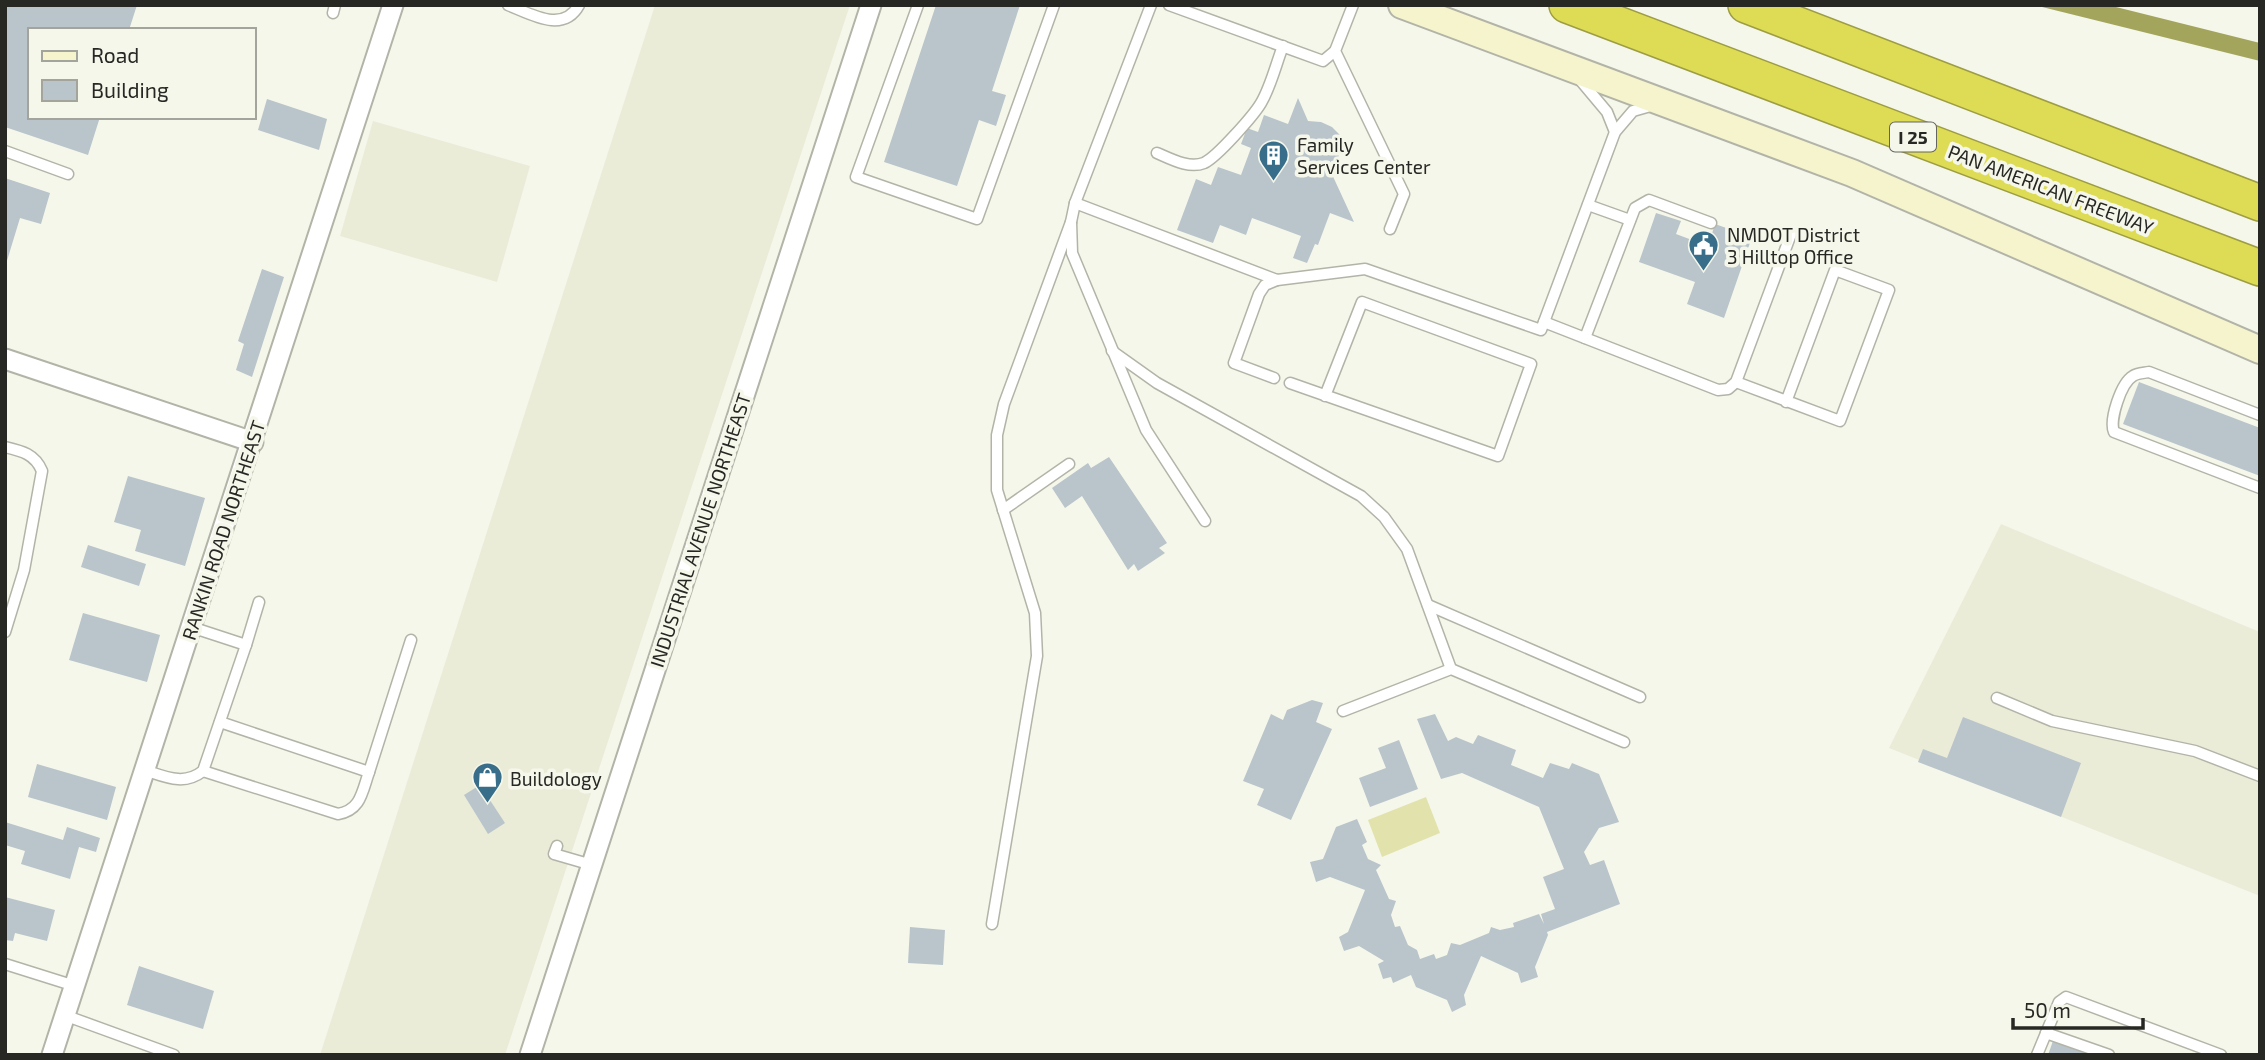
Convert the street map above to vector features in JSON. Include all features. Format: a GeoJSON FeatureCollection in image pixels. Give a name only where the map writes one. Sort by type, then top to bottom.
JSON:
{"type":"FeatureCollection","features":[{"type":"Feature","properties":{"kind":"highway","name":"PAN AMERICAN FREEWAY"},"geometry":{"type":"LineString","coordinates":[[1567,5],[2260,268]]}},
{"type":"Feature","properties":{"kind":"highway"},"geometry":{"type":"LineString","coordinates":[[1746,5],[2260,203]]}},
{"type":"Feature","properties":{"kind":"main road"},"geometry":{"type":"LineString","coordinates":[[1402,5],[1852,173],[2260,350]]}},
{"type":"Feature","properties":{"kind":"street","name":"RANKIN ROAD NORTHEAST"},"geometry":{"type":"LineString","coordinates":[[52,1055],[393,5]]}},
{"type":"Feature","properties":{"kind":"street","name":"INDUSTRIAL AVENUE NORTHEAST"},"geometry":{"type":"LineString","coordinates":[[530,1055],[871,5]]}},
{"type":"Feature","properties":{"kind":"street"},"geometry":{"type":"LineString","coordinates":[[5,359],[253,442]]}},
{"type":"Feature","properties":{"kind":"lane"},"geometry":{"type":"LineString","coordinates":[[508,5],[549,21],[572,15],[579,5]]}},
{"type":"Feature","properties":{"kind":"lane"},"geometry":{"type":"LineString","coordinates":[[918,5],[856,177],[977,219],[1054,5]]}},
{"type":"Feature","properties":{"kind":"lane"},"geometry":{"type":"LineString","coordinates":[[992,924],[1037,656],[1035,613],[996,490],[997,435],[1004,404],[1071,222],[1075,203],[1151,5]]}},
{"type":"Feature","properties":{"kind":"lane"},"geometry":{"type":"LineString","coordinates":[[1169,5],[1323,61],[1335,51],[1353,5]]}},
{"type":"Feature","properties":{"kind":"lane"},"geometry":{"type":"LineString","coordinates":[[1157,153],[1182,163],[1195,164],[1205,162],[1223,148],[1261,103],[1283,46]]}},
{"type":"Feature","properties":{"kind":"lane"},"geometry":{"type":"LineString","coordinates":[[1335,51],[1404,194],[1390,229]]}},
{"type":"Feature","properties":{"kind":"lane"},"geometry":{"type":"LineString","coordinates":[[1569,67],[1607,111],[1615,132]]}},
{"type":"Feature","properties":{"kind":"lane"},"geometry":{"type":"LineString","coordinates":[[1274,378],[1234,363],[1259,294],[1265,285],[1277,281],[1365,269],[1541,330],[1615,132],[1633,111],[1664,103]]}},
{"type":"Feature","properties":{"kind":"lane"},"geometry":{"type":"LineString","coordinates":[[5,151],[68,174]]}},
{"type":"Feature","properties":{"kind":"lane"},"geometry":{"type":"LineString","coordinates":[[1585,338],[1635,208],[1649,200],[1711,223]]}},
{"type":"Feature","properties":{"kind":"lane"},"geometry":{"type":"LineString","coordinates":[[1075,203],[1277,281]]}},
{"type":"Feature","properties":{"kind":"lane"},"geometry":{"type":"LineString","coordinates":[[1588,205],[1630,220]]}},
{"type":"Feature","properties":{"kind":"lane"},"geometry":{"type":"LineString","coordinates":[[1071,222],[1072,253],[1146,430],[1205,522]]}},
{"type":"Feature","properties":{"kind":"lane"},"geometry":{"type":"LineString","coordinates":[[1544,322],[1718,390],[1728,388],[1736,382],[1791,234]]}},
{"type":"Feature","properties":{"kind":"lane"},"geometry":{"type":"LineString","coordinates":[[1736,382],[1786,402],[1840,421],[1889,290],[1835,270],[1786,402]]}},
{"type":"Feature","properties":{"kind":"lane"},"geometry":{"type":"LineString","coordinates":[[1290,383],[1325,396],[1498,456],[1531,364],[1362,302],[1325,396]]}},
{"type":"Feature","properties":{"kind":"lane"},"geometry":{"type":"LineString","coordinates":[[1112,351],[1157,383],[1361,496],[1384,517],[1407,549],[1451,669]]}},
{"type":"Feature","properties":{"kind":"lane"},"geometry":{"type":"LineString","coordinates":[[2260,415],[2149,373],[2134,375],[2125,383],[2110,424],[2114,432],[2122,436],[2260,488]]}},
{"type":"Feature","properties":{"kind":"lane"},"geometry":{"type":"LineString","coordinates":[[5,447],[27,453],[38,460],[42,471],[24,570],[5,632]]}},
{"type":"Feature","properties":{"kind":"lane"},"geometry":{"type":"LineString","coordinates":[[1003,510],[1069,464]]}},
{"type":"Feature","properties":{"kind":"lane"},"geometry":{"type":"LineString","coordinates":[[145,770],[180,781],[194,778],[203,771],[260,601]]}},
{"type":"Feature","properties":{"kind":"lane"},"geometry":{"type":"LineString","coordinates":[[1428,605],[1640,697]]}},
{"type":"Feature","properties":{"kind":"lane"},"geometry":{"type":"LineString","coordinates":[[191,627],[246,645]]}},
{"type":"Feature","properties":{"kind":"lane"},"geometry":{"type":"LineString","coordinates":[[203,771],[338,814],[349,812],[358,805],[411,640]]}},
{"type":"Feature","properties":{"kind":"lane"},"geometry":{"type":"LineString","coordinates":[[1343,711],[1451,669],[1624,742]]}},
{"type":"Feature","properties":{"kind":"lane"},"geometry":{"type":"LineString","coordinates":[[1997,698],[2052,721],[2195,751],[2260,776]]}},
{"type":"Feature","properties":{"kind":"lane"},"geometry":{"type":"LineString","coordinates":[[220,722],[369,772]]}},
{"type":"Feature","properties":{"kind":"lane"},"geometry":{"type":"LineString","coordinates":[[557,846],[554,854],[592,865]]}},
{"type":"Feature","properties":{"kind":"lane"},"geometry":{"type":"LineString","coordinates":[[5,964],[75,986]]}},
{"type":"Feature","properties":{"kind":"lane"},"geometry":{"type":"LineString","coordinates":[[2037,1055],[2059,1002],[2066,997],[2221,1055]]}},
{"type":"Feature","properties":{"kind":"lane"},"geometry":{"type":"LineString","coordinates":[[64,1016],[174,1055]]}},
{"type":"Feature","properties":{"kind":"lane"},"geometry":{"type":"LineString","coordinates":[[2046,1033],[2109,1055]]}},
{"type":"Feature","properties":{"kind":"shaded area"},"geometry":{"type":"Polygon","coordinates":[[[655,5],[850,5],[505,1055],[320,1055],[655,5]]]}},
{"type":"Feature","properties":{"kind":"shaded area"},"geometry":{"type":"Polygon","coordinates":[[[2034,5],[2108,5],[2260,43],[2260,61],[2034,5]]]}},
{"type":"Feature","properties":{"kind":"shaded area"},"geometry":{"type":"Polygon","coordinates":[[[373,121],[530,166],[497,282],[340,236],[373,121]]]}},
{"type":"Feature","properties":{"kind":"shaded area"},"geometry":{"type":"Polygon","coordinates":[[[2001,524],[2260,632],[2260,896],[1889,748],[2001,524]]]}},
{"type":"Feature","properties":{"kind":"green space"},"geometry":{"type":"Polygon","coordinates":[[[1426,797],[1440,833],[1382,857],[1368,820],[1426,797]]]}},
{"type":"Feature","properties":{"kind":"building"},"geometry":{"type":"Polygon","coordinates":[[[5,5],[137,5],[130,28],[28,28],[28,119],[99,119],[88,155],[5,127],[5,5]]]}},
{"type":"Feature","properties":{"kind":"building"},"geometry":{"type":"Polygon","coordinates":[[[936,5],[1020,5],[992,91],[1006,95],[996,126],[979,120],[957,186],[884,162],[936,5]]]}},
{"type":"Feature","properties":{"kind":"building","name":"Family Services Center"},"geometry":{"type":"Polygon","coordinates":[[[1298,98],[1308,121],[1321,122],[1332,127],[1341,136],[1338,161],[1330,170],[1354,222],[1330,213],[1318,245],[1315,244],[1307,263],[1293,258],[1301,236],[1252,218],[1246,235],[1220,225],[1213,243],[1177,230],[1196,179],[1211,185],[1218,167],[1241,175],[1251,148],[1241,144],[1247,128],[1258,132],[1264,115],[1288,124],[1298,98]]]}},
{"type":"Feature","properties":{"kind":"building"},"geometry":{"type":"Polygon","coordinates":[[[267,99],[327,119],[319,150],[258,130],[267,99]]]}},
{"type":"Feature","properties":{"kind":"building"},"geometry":{"type":"Polygon","coordinates":[[[5,178],[50,193],[41,224],[20,218],[6,264],[5,178]]]}},
{"type":"Feature","properties":{"kind":"building","name":"NMDOT District 3 Hilltop Office"},"geometry":{"type":"Polygon","coordinates":[[[1656,213],[1681,221],[1676,234],[1708,246],[1715,224],[1752,237],[1724,318],[1687,304],[1695,282],[1639,262],[1656,213]]]}},
{"type":"Feature","properties":{"kind":"building"},"geometry":{"type":"Polygon","coordinates":[[[262,269],[284,277],[252,377],[236,370],[244,344],[238,341],[262,269]]]}},
{"type":"Feature","properties":{"kind":"building"},"geometry":{"type":"Polygon","coordinates":[[[2139,382],[2260,428],[2260,476],[2123,424],[2139,382]]]}},
{"type":"Feature","properties":{"kind":"building"},"geometry":{"type":"Polygon","coordinates":[[[1109,457],[1167,543],[1159,548],[1165,553],[1138,571],[1134,564],[1128,570],[1082,496],[1065,508],[1052,488],[1088,463],[1091,468],[1109,457]]]}},
{"type":"Feature","properties":{"kind":"building"},"geometry":{"type":"Polygon","coordinates":[[[128,476],[205,498],[185,566],[135,551],[141,530],[114,522],[128,476]]]}},
{"type":"Feature","properties":{"kind":"building"},"geometry":{"type":"Polygon","coordinates":[[[88,545],[146,564],[139,586],[81,567],[88,545]]]}},
{"type":"Feature","properties":{"kind":"building"},"geometry":{"type":"Polygon","coordinates":[[[83,613],[160,635],[147,682],[69,660],[83,613]]]}},
{"type":"Feature","properties":{"kind":"building"},"geometry":{"type":"Polygon","coordinates":[[[1312,700],[1323,703],[1316,722],[1332,729],[1291,820],[1257,805],[1264,789],[1243,781],[1271,714],[1283,720],[1287,710],[1312,700]]]}},
{"type":"Feature","properties":{"kind":"building"},"geometry":{"type":"Polygon","coordinates":[[[1435,714],[1448,741],[1456,737],[1473,744],[1478,735],[1516,750],[1511,765],[1543,778],[1550,763],[1569,769],[1572,763],[1599,774],[1619,822],[1599,828],[1584,852],[1590,865],[1604,860],[1620,904],[1547,932],[1535,967],[1538,977],[1521,983],[1518,973],[1481,956],[1464,995],[1466,1005],[1452,1012],[1447,1000],[1416,987],[1411,975],[1393,983],[1391,977],[1383,979],[1378,964],[1384,961],[1359,946],[1344,951],[1339,937],[1348,932],[1365,890],[1330,877],[1316,882],[1310,862],[1323,859],[1336,827],[1357,819],[1367,842],[1362,845],[1368,859],[1381,865],[1376,870],[1389,899],[1396,901],[1391,915],[1395,927],[1400,926],[1408,945],[1417,950],[1420,959],[1434,954],[1436,959],[1447,955],[1451,943],[1460,945],[1489,933],[1491,927],[1500,930],[1514,927],[1513,923],[1539,914],[1544,924],[1541,914],[1555,909],[1543,877],[1564,869],[1539,807],[1462,773],[1441,779],[1417,719],[1435,714]]]}},
{"type":"Feature","properties":{"kind":"building"},"geometry":{"type":"Polygon","coordinates":[[[1963,717],[2081,763],[2061,817],[1918,762],[1923,749],[1947,758],[1963,717]]]}},
{"type":"Feature","properties":{"kind":"building"},"geometry":{"type":"Polygon","coordinates":[[[1399,740],[1418,789],[1370,807],[1359,778],[1386,768],[1378,748],[1399,740]]]}},
{"type":"Feature","properties":{"kind":"building"},"geometry":{"type":"Polygon","coordinates":[[[37,764],[116,787],[107,820],[28,797],[37,764]]]}},
{"type":"Feature","properties":{"kind":"building"},"geometry":{"type":"Polygon","coordinates":[[[480,785],[505,823],[488,834],[464,795],[480,785]]]}},
{"type":"Feature","properties":{"kind":"building"},"geometry":{"type":"Polygon","coordinates":[[[5,822],[63,840],[67,827],[100,838],[96,852],[79,847],[70,879],[21,864],[25,851],[5,845],[5,822]]]}},
{"type":"Feature","properties":{"kind":"building"},"geometry":{"type":"Polygon","coordinates":[[[5,897],[55,910],[47,941],[15,933],[13,941],[5,940],[5,897]]]}},
{"type":"Feature","properties":{"kind":"building"},"geometry":{"type":"Polygon","coordinates":[[[910,927],[945,930],[943,965],[908,963],[910,927]]]}},
{"type":"Feature","properties":{"kind":"building"},"geometry":{"type":"Polygon","coordinates":[[[139,966],[214,991],[203,1029],[127,1005],[139,966]]]}},
{"type":"Feature","properties":{"kind":"building"},"geometry":{"type":"Polygon","coordinates":[[[2054,1038],[2098,1055],[2048,1055],[2054,1038]]]}},
{"type":"Feature","properties":{"kind":"place","name":"Family Services Center"},"geometry":{"type":"Point","coordinates":[1274,182]}},
{"type":"Feature","properties":{"kind":"place","name":"NMDOT District 3 Hilltop Office"},"geometry":{"type":"Point","coordinates":[1704,272]}},
{"type":"Feature","properties":{"kind":"place","name":"Buildology"},"geometry":{"type":"Point","coordinates":[487,805]}}]}
